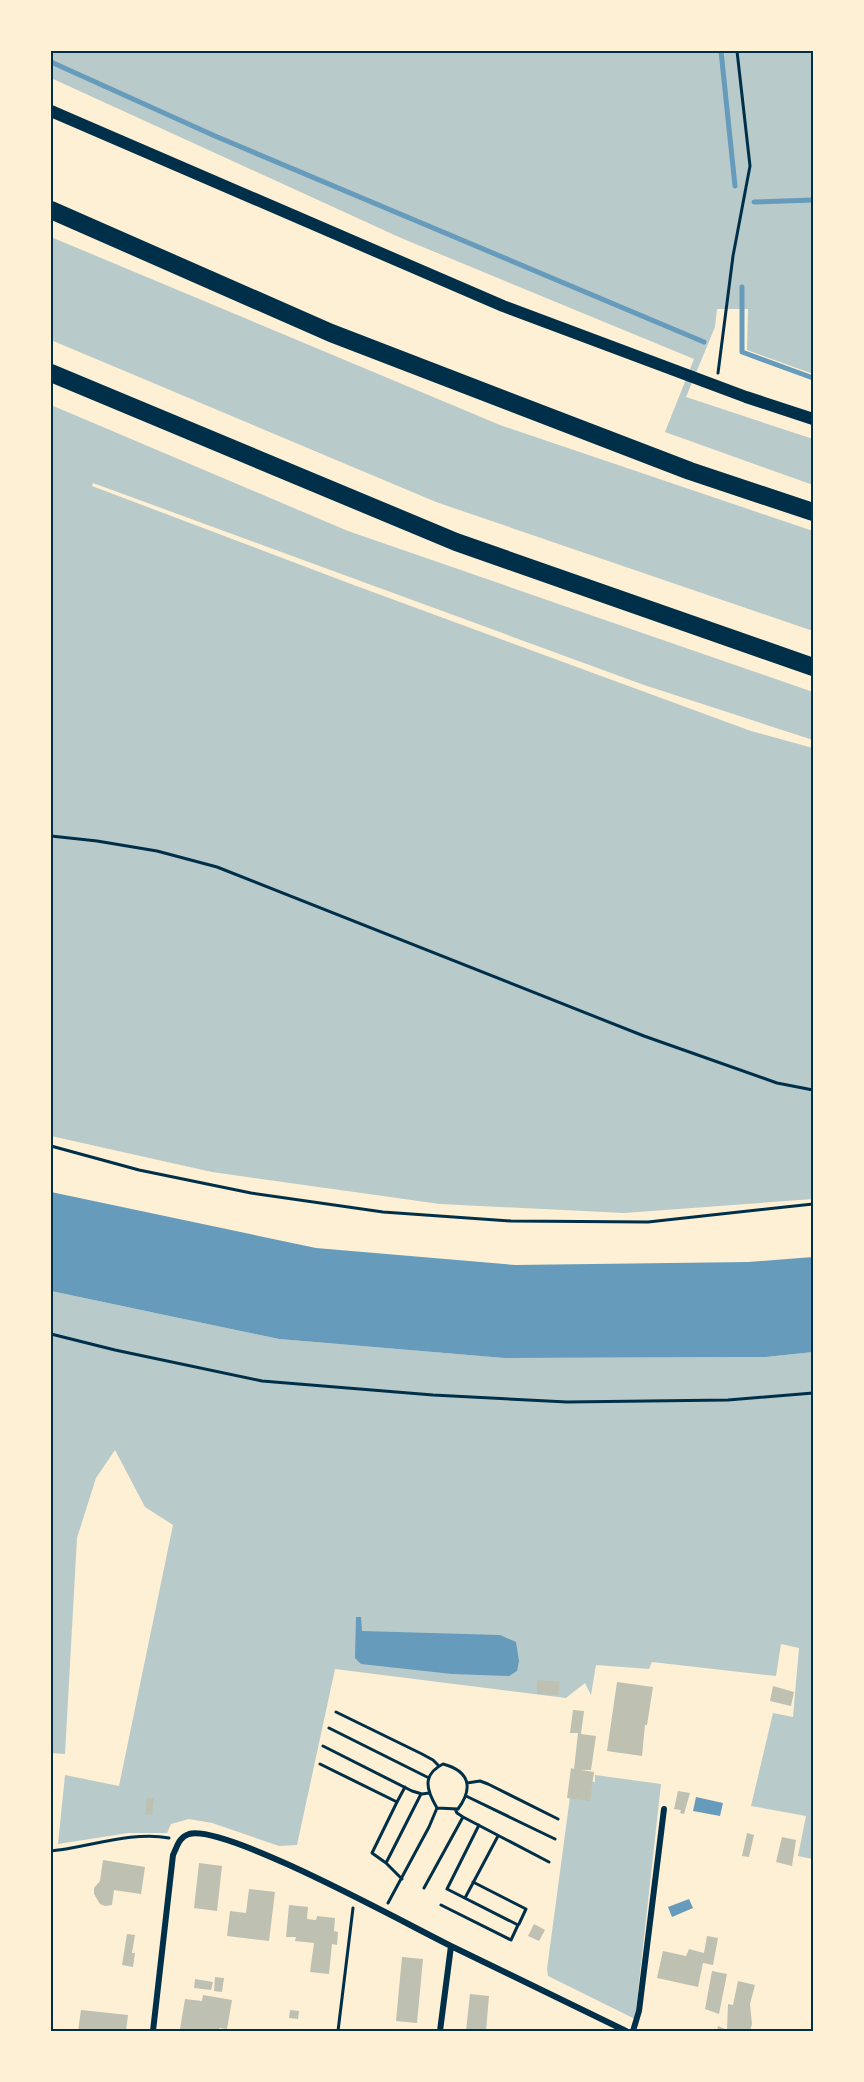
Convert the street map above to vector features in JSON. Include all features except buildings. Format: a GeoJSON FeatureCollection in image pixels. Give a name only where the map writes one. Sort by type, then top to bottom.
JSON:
{"type":"FeatureCollection","features":[{"type":"Feature","properties":{"kind":"highway"},"geometry":{"type":"LineString","coordinates":[[51,210],[331,333],[690,471],[813,512]]}},
{"type":"Feature","properties":{"kind":"highway"},"geometry":{"type":"LineString","coordinates":[[51,373],[456,542],[813,667]]}},
{"type":"Feature","properties":{"kind":"main road"},"geometry":{"type":"LineString","coordinates":[[51,111],[503,306],[717,387],[813,419]]}},
{"type":"Feature","properties":{"kind":"street"},"geometry":{"type":"LineString","coordinates":[[633,2031],[639,2011],[664,1809]]}},
{"type":"Feature","properties":{"kind":"street"},"geometry":{"type":"LineString","coordinates":[[153,2031],[173,1855],[179,1841],[189,1834],[209,1835],[255,1850],[626,2031]]}},
{"type":"Feature","properties":{"kind":"street"},"geometry":{"type":"LineString","coordinates":[[440,2031],[451,1946]]}},
{"type":"Feature","properties":{"kind":"path"},"geometry":{"type":"LineString","coordinates":[[717,387],[733,256],[750,166],[737,51]]}},
{"type":"Feature","properties":{"kind":"path"},"geometry":{"type":"LineString","coordinates":[[51,836],[157,851],[217,867],[644,1036],[777,1083],[813,1090]]}},
{"type":"Feature","properties":{"kind":"path"},"geometry":{"type":"LineString","coordinates":[[51,1146],[139,1170],[251,1193],[383,1212],[511,1221],[648,1222],[813,1204]]}},
{"type":"Feature","properties":{"kind":"path"},"geometry":{"type":"LineString","coordinates":[[51,1334],[262,1381],[433,1395],[567,1402],[728,1400],[813,1393]]}},
{"type":"Feature","properties":{"kind":"path"},"geometry":{"type":"LineString","coordinates":[[336,1712],[427,1757],[439,1766]]}},
{"type":"Feature","properties":{"kind":"path"},"geometry":{"type":"LineString","coordinates":[[329,1728],[429,1778]]}},
{"type":"Feature","properties":{"kind":"path"},"geometry":{"type":"LineString","coordinates":[[323,1746],[405,1787],[421,1794],[429,1793]]}},
{"type":"Feature","properties":{"kind":"path"},"geometry":{"type":"LineString","coordinates":[[320,1764],[397,1802]]}},
{"type":"Feature","properties":{"kind":"path"},"geometry":{"type":"LineString","coordinates":[[443,1764],[456,1767],[466,1777],[466,1796],[458,1809],[437,1808],[427,1786],[429,1778],[434,1768],[443,1764]]}},
{"type":"Feature","properties":{"kind":"path"},"geometry":{"type":"LineString","coordinates":[[467,1782],[480,1781],[488,1784],[558,1819]]}},
{"type":"Feature","properties":{"kind":"path"},"geometry":{"type":"LineString","coordinates":[[402,1879],[372,1853],[405,1787]]}},
{"type":"Feature","properties":{"kind":"path"},"geometry":{"type":"LineString","coordinates":[[386,1863],[421,1794]]}},
{"type":"Feature","properties":{"kind":"path"},"geometry":{"type":"LineString","coordinates":[[466,1796],[555,1839]]}},
{"type":"Feature","properties":{"kind":"path"},"geometry":{"type":"LineString","coordinates":[[383,1912],[437,1808]]}},
{"type":"Feature","properties":{"kind":"path"},"geometry":{"type":"LineString","coordinates":[[455,1809],[463,1817],[549,1862]]}},
{"type":"Feature","properties":{"kind":"path"},"geometry":{"type":"LineString","coordinates":[[424,1888],[463,1817]]}},
{"type":"Feature","properties":{"kind":"path"},"geometry":{"type":"LineString","coordinates":[[479,1825],[447,1889],[518,1925]]}},
{"type":"Feature","properties":{"kind":"path"},"geometry":{"type":"LineString","coordinates":[[465,1898],[498,1835]]}},
{"type":"Feature","properties":{"kind":"path"},"geometry":{"type":"LineString","coordinates":[[51,1851],[151,1836],[179,1841]]}},
{"type":"Feature","properties":{"kind":"path"},"geometry":{"type":"LineString","coordinates":[[441,1905],[511,1940],[526,1909],[473,1882]]}},
{"type":"Feature","properties":{"kind":"path"},"geometry":{"type":"LineString","coordinates":[[338,2031],[354,1898]]}},
{"type":"Feature","properties":{"kind":"shaded area"},"geometry":{"type":"Polygon","coordinates":[[[51,51],[813,51],[813,374],[747,350],[748,309],[717,309],[715,327],[686,397],[813,439],[813,485],[665,432],[694,359],[401,238],[51,78],[51,51]]]}},
{"type":"Feature","properties":{"kind":"shaded area"},"geometry":{"type":"Polygon","coordinates":[[[51,237],[500,425],[813,531],[813,631],[436,502],[51,340],[51,237]]]}},
{"type":"Feature","properties":{"kind":"shaded area"},"geometry":{"type":"Polygon","coordinates":[[[51,405],[348,531],[813,692],[813,740],[644,685],[93,483],[92,486],[751,731],[813,748],[813,1199],[624,1213],[440,1204],[212,1172],[51,1136],[51,405]]]}},
{"type":"Feature","properties":{"kind":"shaded area"},"geometry":{"type":"Polygon","coordinates":[[[51,1291],[279,1339],[504,1358],[766,1357],[813,1352],[813,1859],[798,1856],[806,1816],[751,1806],[773,1713],[793,1717],[799,1648],[781,1644],[776,1676],[652,1662],[649,1669],[596,1665],[591,1695],[585,1683],[566,1698],[335,1669],[297,1845],[279,1846],[212,1823],[189,1819],[171,1824],[167,1833],[128,1833],[58,1844],[65,1775],[119,1786],[173,1525],[145,1507],[115,1450],[96,1478],[77,1538],[65,1754],[51,1753],[51,1291]]]}},
{"type":"Feature","properties":{"kind":"shaded area"},"geometry":{"type":"Polygon","coordinates":[[[595,1775],[661,1784],[635,2019],[548,1976],[547,1969],[572,1782],[595,1782],[595,1775]]]}},
{"type":"Feature","properties":{"kind":"water"},"geometry":{"type":"Polygon","coordinates":[[[51,1192],[316,1248],[515,1265],[748,1262],[813,1257],[813,1352],[766,1357],[504,1358],[279,1339],[51,1291],[51,1192]]]}},
{"type":"Feature","properties":{"kind":"water"},"geometry":{"type":"Polygon","coordinates":[[[356,1617],[361,1617],[362,1631],[500,1635],[516,1642],[519,1661],[517,1671],[509,1676],[452,1674],[361,1664],[355,1658],[356,1617]]]}},
{"type":"Feature","properties":{"kind":"water"},"geometry":{"type":"Polygon","coordinates":[[[696,1797],[723,1803],[720,1816],[693,1811],[696,1797]]]}},
{"type":"Feature","properties":{"kind":"water"},"geometry":{"type":"Polygon","coordinates":[[[689,1899],[693,1908],[672,1917],[668,1907],[689,1899]]]}},
{"type":"Feature","properties":{"kind":"waterway"},"geometry":{"type":"LineString","coordinates":[[721,51],[735,186]]}},
{"type":"Feature","properties":{"kind":"waterway"},"geometry":{"type":"LineString","coordinates":[[51,62],[215,136],[704,342]]}},
{"type":"Feature","properties":{"kind":"waterway"},"geometry":{"type":"LineString","coordinates":[[754,202],[813,200]]}},
{"type":"Feature","properties":{"kind":"waterway"},"geometry":{"type":"LineString","coordinates":[[742,287],[742,352],[813,378]]}}]}
